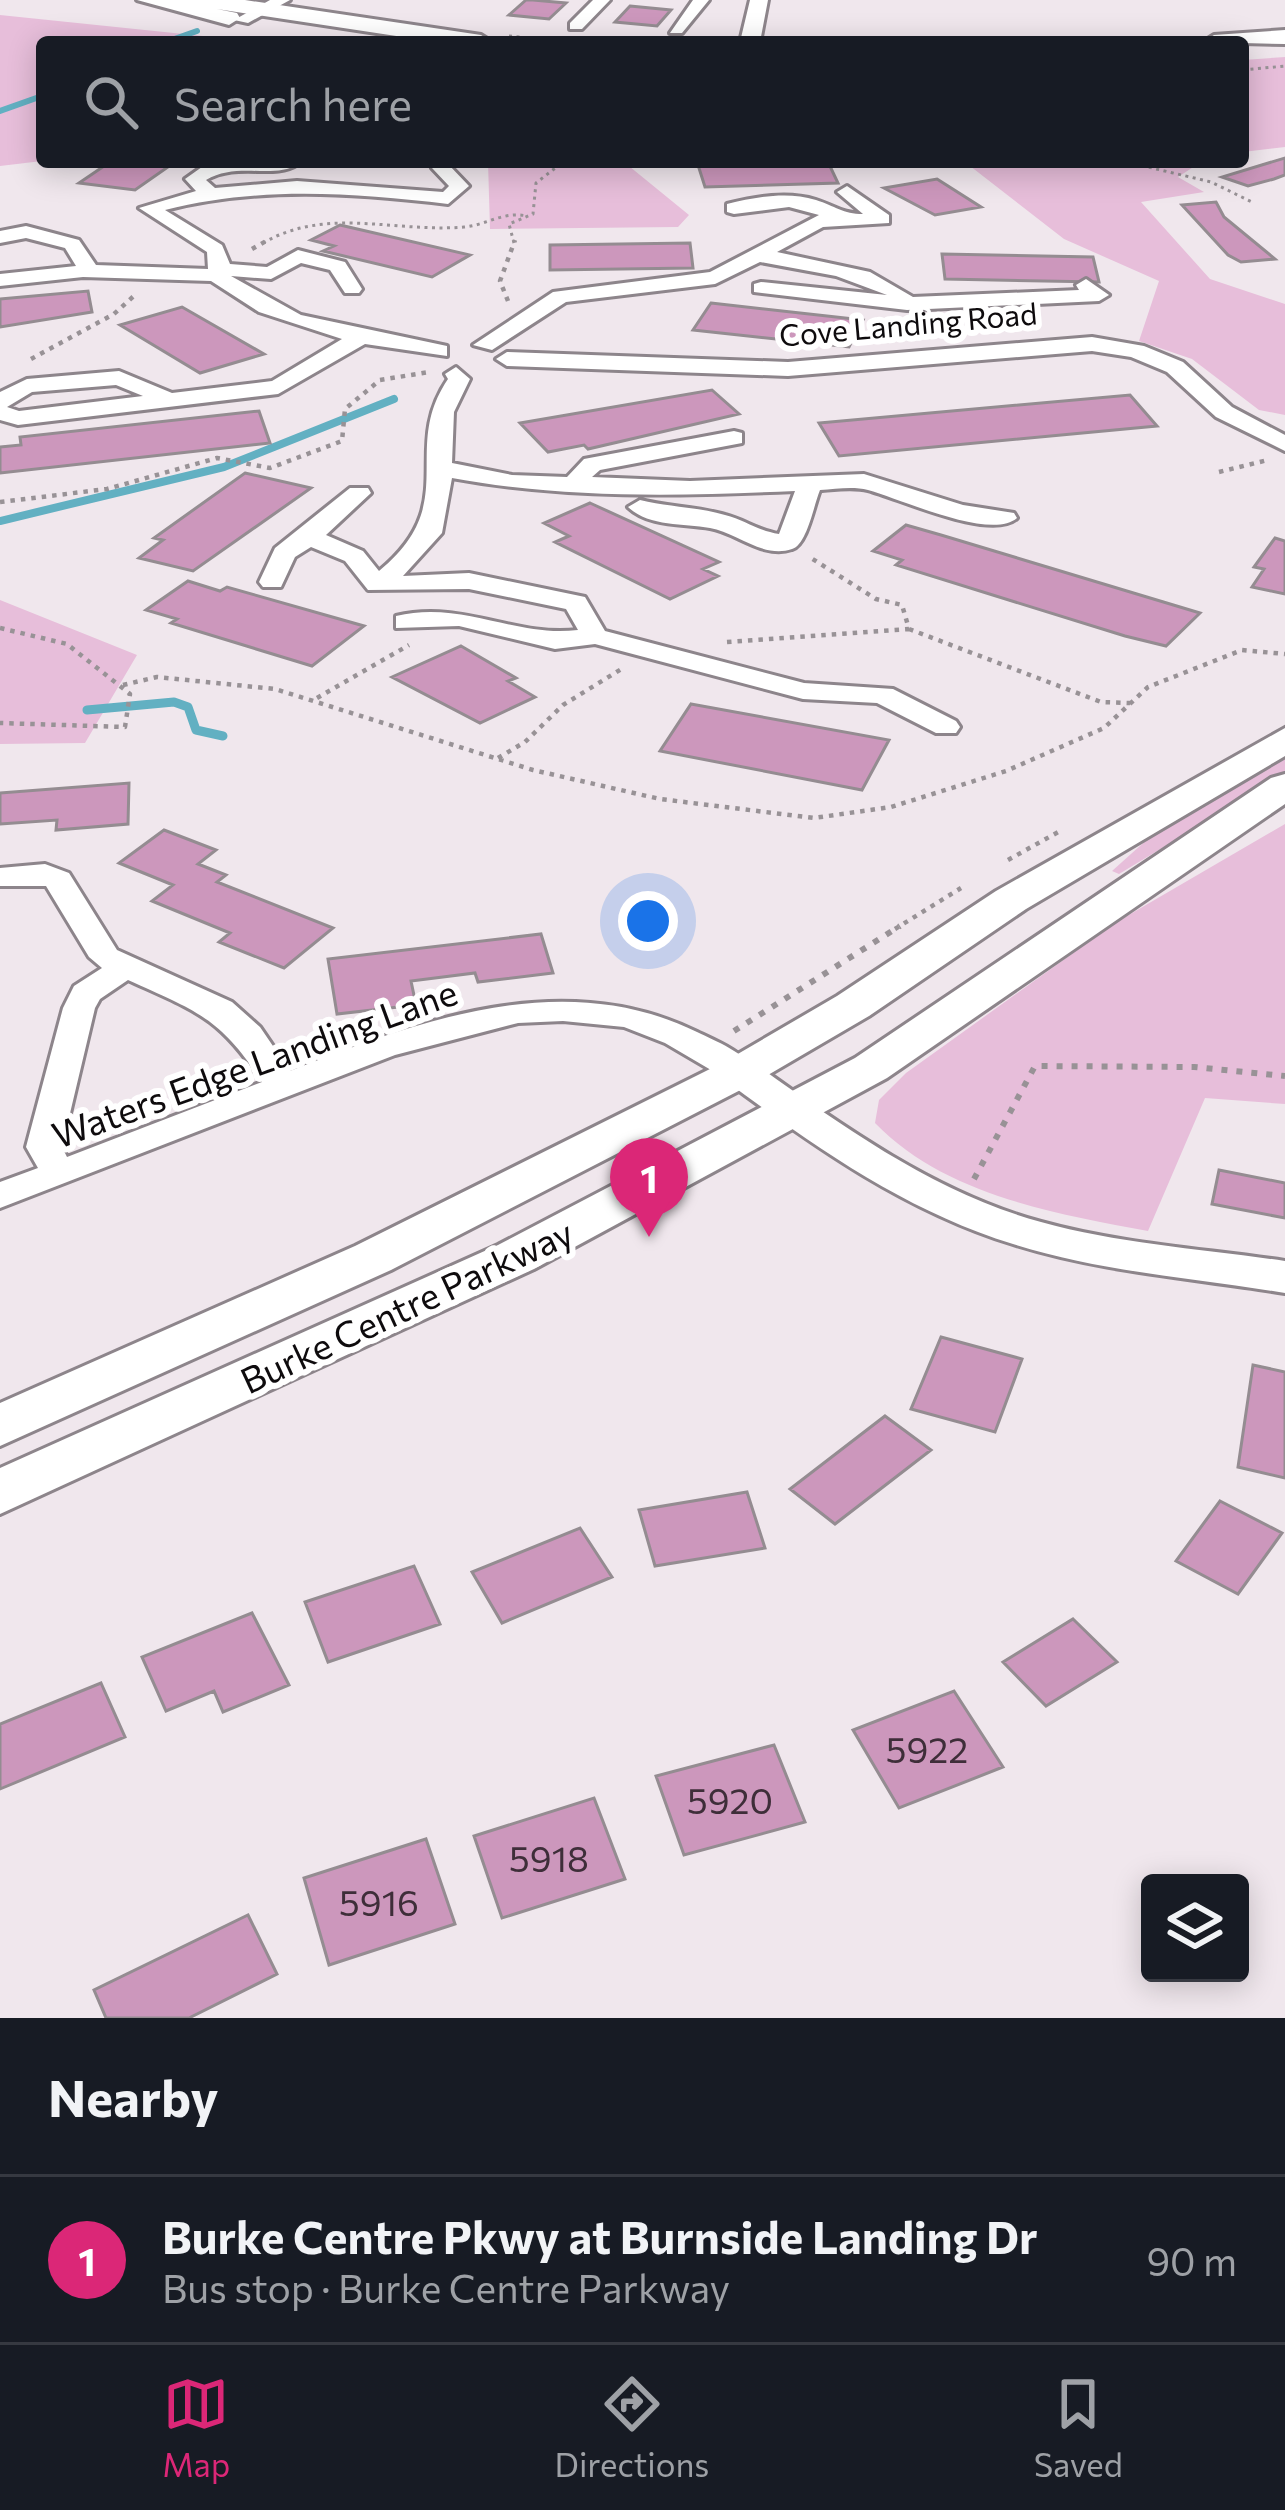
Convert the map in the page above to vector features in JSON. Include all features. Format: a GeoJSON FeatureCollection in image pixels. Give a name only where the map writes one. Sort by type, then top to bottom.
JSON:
{"type":"FeatureCollection","features":[{"type":"Feature","properties":{"kind":"main road"},"geometry":{"type":"LineString","coordinates":[[148,0],[262,11],[357,36]]}},
{"type":"Feature","properties":{"kind":"main road"},"geometry":{"type":"LineString","coordinates":[[202,0],[439,36]]}},
{"type":"Feature","properties":{"kind":"main road"},"geometry":{"type":"LineString","coordinates":[[1249,40],[1285,37]]}},
{"type":"Feature","properties":{"kind":"main road"},"geometry":{"type":"LineString","coordinates":[[1249,51],[1285,48]]}},
{"type":"Feature","properties":{"kind":"main road","name":"Burke Centre Parkway"},"geometry":{"type":"LineString","coordinates":[[0,1426],[373,1258],[740,1072],[853,1006],[1011,900],[1285,740]]}},
{"type":"Feature","properties":{"kind":"main road","name":"Burke Centre Parkway"},"geometry":{"type":"LineString","coordinates":[[0,1492],[516,1257],[871,1068],[1285,786]]}},
{"type":"Feature","properties":{"kind":"street"},"geometry":{"type":"LineString","coordinates":[[576,26],[602,0]]}},
{"type":"Feature","properties":{"kind":"street"},"geometry":{"type":"LineString","coordinates":[[676,30],[701,0]]}},
{"type":"Feature","properties":{"kind":"street"},"geometry":{"type":"LineString","coordinates":[[751,36],[759,0]]}},
{"type":"Feature","properties":{"kind":"street"},"geometry":{"type":"LineString","coordinates":[[208,191],[194,179],[213,168]]}},
{"type":"Feature","properties":{"kind":"street"},"geometry":{"type":"LineString","coordinates":[[325,168],[366,170],[393,179],[384,191]]}},
{"type":"Feature","properties":{"kind":"street","name":"Cove Landing Road"},"geometry":{"type":"LineString","coordinates":[[441,168],[460,185],[448,198],[256,184],[244,192],[208,191],[149,208],[215,249],[218,269],[249,298],[287,320],[469,367],[788,369],[1092,344],[1136,351],[1175,367],[1224,412],[1285,444]]}},
{"type":"Feature","properties":{"kind":"street"},"geometry":{"type":"LineString","coordinates":[[346,187],[366,170]]}},
{"type":"Feature","properties":{"kind":"street","name":"Cove Landing Road"},"geometry":{"type":"LineString","coordinates":[[469,367],[484,345],[560,296],[715,278],[820,221],[882,219],[847,192]]}},
{"type":"Feature","properties":{"kind":"street"},"geometry":{"type":"LineString","coordinates":[[734,208],[794,198],[820,205],[839,220]]}},
{"type":"Feature","properties":{"kind":"street"},"geometry":{"type":"LineString","coordinates":[[0,237],[26,232],[72,244],[90,272]]}},
{"type":"Feature","properties":{"kind":"street","name":"Cove Landing Road"},"geometry":{"type":"LineString","coordinates":[[758,255],[892,285],[908,304]]}},
{"type":"Feature","properties":{"kind":"street"},"geometry":{"type":"LineString","coordinates":[[1,279],[218,269],[271,273],[298,256],[338,266],[352,289]]}},
{"type":"Feature","properties":{"kind":"street"},"geometry":{"type":"LineString","coordinates":[[249,298],[276,286],[271,273]]}},
{"type":"Feature","properties":{"kind":"street","name":"Cove Landing Road"},"geometry":{"type":"LineString","coordinates":[[761,288],[908,304],[1100,295],[1086,285]]}},
{"type":"Feature","properties":{"kind":"street"},"geometry":{"type":"LineString","coordinates":[[0,412],[18,418],[278,387],[362,337]]}},
{"type":"Feature","properties":{"kind":"street","name":"Cove Landing Road"},"geometry":{"type":"LineString","coordinates":[[469,367],[501,350],[484,345]]}},
{"type":"Feature","properties":{"kind":"street"},"geometry":{"type":"LineString","coordinates":[[377,585],[423,544],[434,525],[441,408],[469,367]]}},
{"type":"Feature","properties":{"kind":"street"},"geometry":{"type":"LineString","coordinates":[[0,402],[2,396],[22,388],[119,378],[166,398]]}},
{"type":"Feature","properties":{"kind":"street"},"geometry":{"type":"LineString","coordinates":[[573,484],[592,464],[734,438]]}},
{"type":"Feature","properties":{"kind":"street"},"geometry":{"type":"LineString","coordinates":[[440,468],[512,482],[690,488],[864,482],[959,512],[1005,518]]}},
{"type":"Feature","properties":{"kind":"street"},"geometry":{"type":"LineString","coordinates":[[640,507],[671,517],[722,521],[751,538],[788,543],[811,482]]}},
{"type":"Feature","properties":{"kind":"street"},"geometry":{"type":"LineString","coordinates":[[272,583],[284,553],[359,493]]}},
{"type":"Feature","properties":{"kind":"street"},"geometry":{"type":"LineString","coordinates":[[309,537],[354,556],[377,585]]}},
{"type":"Feature","properties":{"kind":"street"},"geometry":{"type":"LineString","coordinates":[[377,585],[469,581],[576,603],[596,636]]}},
{"type":"Feature","properties":{"kind":"street"},"geometry":{"type":"LineString","coordinates":[[406,622],[459,618],[555,640],[596,636],[803,691],[884,695],[946,727]]}},
{"type":"Feature","properties":{"kind":"street"},"geometry":{"type":"LineString","coordinates":[[0,877],[44,873],[58,880],[105,957],[122,969],[186,990],[220,1009],[248,1034],[283,1087]]}},
{"type":"Feature","properties":{"kind":"street"},"geometry":{"type":"LineString","coordinates":[[59,1173],[44,1147],[79,1008],[86,993],[122,969]]}},
{"type":"Feature","properties":{"kind":"street","name":"Waters Edge Landing Lane"},"geometry":{"type":"LineString","coordinates":[[0,1196],[431,1033],[567,1011],[605,1013],[675,1031],[740,1072]]}},
{"type":"Feature","properties":{"kind":"street"},"geometry":{"type":"LineString","coordinates":[[740,1072],[919,1190],[1028,1233],[1285,1277]]}},
{"type":"Feature","properties":{"kind":"path"},"geometry":{"type":"LineString","coordinates":[[1249,69],[1285,66]]}},
{"type":"Feature","properties":{"kind":"path"},"geometry":{"type":"LineString","coordinates":[[516,308],[504,297],[500,281],[515,240],[509,224],[527,216],[538,197],[536,183],[555,168]]}},
{"type":"Feature","properties":{"kind":"path"},"geometry":{"type":"LineString","coordinates":[[1152,168],[1211,182],[1254,203]]}},
{"type":"Feature","properties":{"kind":"path"},"geometry":{"type":"LineString","coordinates":[[218,269],[316,223],[370,220],[463,227],[495,214],[527,216]]}},
{"type":"Feature","properties":{"kind":"path"},"geometry":{"type":"LineString","coordinates":[[22,388],[10,371],[114,314],[153,274]]}},
{"type":"Feature","properties":{"kind":"path"},"geometry":{"type":"LineString","coordinates":[[0,502],[107,489],[230,459],[278,466],[342,441],[350,403],[380,380],[469,367]]}},
{"type":"Feature","properties":{"kind":"path"},"geometry":{"type":"LineString","coordinates":[[1219,472],[1254,464]]}},
{"type":"Feature","properties":{"kind":"path"},"geometry":{"type":"LineString","coordinates":[[314,700],[411,643],[406,622]]}},
{"type":"Feature","properties":{"kind":"path"},"geometry":{"type":"LineString","coordinates":[[0,628],[67,644],[130,694],[125,727],[0,724]]}},
{"type":"Feature","properties":{"kind":"path"},"geometry":{"type":"LineString","coordinates":[[909,629],[1079,695],[1130,703]]}},
{"type":"Feature","properties":{"kind":"path"},"geometry":{"type":"LineString","coordinates":[[123,685],[157,677],[187,678],[314,700],[529,768],[660,800],[814,818],[857,815],[1062,749],[1104,728],[1148,687],[1242,650],[1285,653]]}},
{"type":"Feature","properties":{"kind":"path"},"geometry":{"type":"LineString","coordinates":[[969,1186],[994,1151],[1035,1066],[1194,1067],[1285,1076]]}},
{"type":"Feature","properties":{"kind":"shaded area"},"geometry":{"type":"Polygon","coordinates":[[[0,15],[203,36],[36,36],[36,162],[0,166],[0,15]]]}},
{"type":"Feature","properties":{"kind":"shaded area"},"geometry":{"type":"Polygon","coordinates":[[[1285,57],[1285,147],[1249,151],[1249,60],[1285,57]]]}},
{"type":"Feature","properties":{"kind":"shaded area"},"geometry":{"type":"Polygon","coordinates":[[[488,168],[631,168],[689,215],[678,227],[490,229],[488,168]]]}},
{"type":"Feature","properties":{"kind":"shaded area"},"geometry":{"type":"Polygon","coordinates":[[[973,168],[1192,168],[1178,177],[1204,192],[1141,202],[1210,279],[1285,304],[1285,415],[1259,410],[1192,359],[1139,341],[1159,281],[1064,239],[973,168]]]}},
{"type":"Feature","properties":{"kind":"shaded area"},"geometry":{"type":"Polygon","coordinates":[[[0,600],[137,655],[85,743],[0,744],[0,600]]]}},
{"type":"Feature","properties":{"kind":"shaded area"},"geometry":{"type":"Polygon","coordinates":[[[1285,758],[1285,774],[1119,874],[1112,871],[1151,836],[1285,758]]]}},
{"type":"Feature","properties":{"kind":"shaded area"},"geometry":{"type":"Polygon","coordinates":[[[1285,824],[1285,1104],[1205,1098],[1148,1231],[1038,1208],[967,1184],[903,1148],[875,1123],[879,1100],[906,1073],[1115,923],[1285,824]]]}},
{"type":"Feature","properties":{"kind":"building"},"geometry":{"type":"Polygon","coordinates":[[[526,0],[566,3],[549,19],[509,15],[526,0]]]}},
{"type":"Feature","properties":{"kind":"building"},"geometry":{"type":"Polygon","coordinates":[[[630,6],[671,10],[657,26],[615,22],[630,6]]]}},
{"type":"Feature","properties":{"kind":"building"},"geometry":{"type":"Polygon","coordinates":[[[1285,158],[1285,175],[1274,179],[1248,186],[1222,177],[1285,158]]]}},
{"type":"Feature","properties":{"kind":"building"},"geometry":{"type":"Polygon","coordinates":[[[101,168],[166,168],[135,190],[79,183],[101,168]]]}},
{"type":"Feature","properties":{"kind":"building"},"geometry":{"type":"Polygon","coordinates":[[[699,168],[831,168],[838,183],[705,187],[699,168]]]}},
{"type":"Feature","properties":{"kind":"building"},"geometry":{"type":"Polygon","coordinates":[[[937,179],[981,207],[935,215],[884,188],[937,179]]]}},
{"type":"Feature","properties":{"kind":"building"},"geometry":{"type":"Polygon","coordinates":[[[1216,202],[1224,217],[1275,259],[1241,262],[1228,255],[1182,205],[1216,202]]]}},
{"type":"Feature","properties":{"kind":"building"},"geometry":{"type":"Polygon","coordinates":[[[340,225],[470,255],[432,277],[323,251],[334,246],[311,240],[340,225]]]}},
{"type":"Feature","properties":{"kind":"building"},"geometry":{"type":"Polygon","coordinates":[[[690,243],[693,268],[550,270],[550,245],[690,243]]]}},
{"type":"Feature","properties":{"kind":"building"},"geometry":{"type":"Polygon","coordinates":[[[942,254],[1093,257],[1099,282],[945,279],[942,254]]]}},
{"type":"Feature","properties":{"kind":"building"},"geometry":{"type":"Polygon","coordinates":[[[88,291],[92,312],[0,327],[0,299],[88,291]]]}},
{"type":"Feature","properties":{"kind":"building"},"geometry":{"type":"Polygon","coordinates":[[[711,303],[863,320],[849,347],[693,330],[711,303]]]}},
{"type":"Feature","properties":{"kind":"building"},"geometry":{"type":"Polygon","coordinates":[[[182,307],[264,354],[200,373],[120,325],[182,307]]]}},
{"type":"Feature","properties":{"kind":"building"},"geometry":{"type":"Polygon","coordinates":[[[712,390],[739,414],[588,449],[584,445],[548,452],[520,423],[712,390]]]}},
{"type":"Feature","properties":{"kind":"building"},"geometry":{"type":"Polygon","coordinates":[[[1130,395],[1157,426],[839,456],[819,423],[1130,395]]]}},
{"type":"Feature","properties":{"kind":"building"},"geometry":{"type":"Polygon","coordinates":[[[259,411],[270,443],[0,473],[0,447],[21,445],[20,437],[259,411]]]}},
{"type":"Feature","properties":{"kind":"building"},"geometry":{"type":"Polygon","coordinates":[[[245,473],[311,488],[193,571],[139,558],[163,540],[154,538],[245,473]]]}},
{"type":"Feature","properties":{"kind":"building"},"geometry":{"type":"Polygon","coordinates":[[[590,503],[719,562],[703,569],[718,576],[670,599],[555,542],[569,536],[544,523],[590,503]]]}},
{"type":"Feature","properties":{"kind":"building"},"geometry":{"type":"Polygon","coordinates":[[[906,525],[1200,613],[1166,646],[1125,636],[896,565],[902,560],[873,551],[906,525]]]}},
{"type":"Feature","properties":{"kind":"building"},"geometry":{"type":"Polygon","coordinates":[[[1275,538],[1285,541],[1285,594],[1252,587],[1264,569],[1254,567],[1275,538]]]}},
{"type":"Feature","properties":{"kind":"building"},"geometry":{"type":"Polygon","coordinates":[[[188,581],[220,591],[227,587],[364,626],[312,666],[171,623],[177,619],[146,610],[188,581]]]}},
{"type":"Feature","properties":{"kind":"building"},"geometry":{"type":"Polygon","coordinates":[[[461,646],[516,678],[508,681],[535,697],[480,723],[392,677],[461,646]]]}},
{"type":"Feature","properties":{"kind":"building"},"geometry":{"type":"Polygon","coordinates":[[[691,704],[889,740],[862,790],[660,751],[691,704]]]}},
{"type":"Feature","properties":{"kind":"building"},"geometry":{"type":"Polygon","coordinates":[[[129,783],[128,824],[56,830],[57,820],[0,824],[0,793],[129,783]]]}},
{"type":"Feature","properties":{"kind":"building"},"geometry":{"type":"Polygon","coordinates":[[[164,830],[216,850],[198,864],[226,875],[217,882],[333,928],[284,968],[219,942],[230,933],[152,901],[173,885],[119,863],[164,830]]]}},
{"type":"Feature","properties":{"kind":"building"},"geometry":{"type":"Polygon","coordinates":[[[541,934],[553,973],[478,982],[475,973],[411,981],[416,1005],[337,1014],[328,959],[541,934]]]}},
{"type":"Feature","properties":{"kind":"building"},"geometry":{"type":"Polygon","coordinates":[[[1219,1170],[1285,1183],[1285,1218],[1212,1204],[1219,1170]]]}},
{"type":"Feature","properties":{"kind":"building"},"geometry":{"type":"Polygon","coordinates":[[[941,1337],[1022,1359],[995,1432],[911,1409],[941,1337]]]}},
{"type":"Feature","properties":{"kind":"building"},"geometry":{"type":"Polygon","coordinates":[[[1253,1365],[1285,1372],[1285,1478],[1238,1467],[1253,1365]]]}},
{"type":"Feature","properties":{"kind":"building"},"geometry":{"type":"Polygon","coordinates":[[[885,1416],[931,1450],[835,1524],[790,1489],[885,1416]]]}},
{"type":"Feature","properties":{"kind":"building"},"geometry":{"type":"Polygon","coordinates":[[[747,1492],[765,1548],[655,1566],[639,1510],[747,1492]]]}},
{"type":"Feature","properties":{"kind":"building"},"geometry":{"type":"Polygon","coordinates":[[[1220,1501],[1282,1533],[1238,1594],[1176,1561],[1220,1501]]]}},
{"type":"Feature","properties":{"kind":"building"},"geometry":{"type":"Polygon","coordinates":[[[580,1528],[612,1577],[502,1623],[472,1572],[580,1528]]]}},
{"type":"Feature","properties":{"kind":"building"},"geometry":{"type":"Polygon","coordinates":[[[414,1566],[440,1624],[328,1662],[305,1602],[414,1566]]]}},
{"type":"Feature","properties":{"kind":"building"},"geometry":{"type":"Polygon","coordinates":[[[252,1613],[289,1685],[223,1712],[214,1691],[166,1711],[142,1657],[252,1613]]]}},
{"type":"Feature","properties":{"kind":"building"},"geometry":{"type":"Polygon","coordinates":[[[1073,1619],[1117,1662],[1046,1706],[1003,1662],[1073,1619]]]}},
{"type":"Feature","properties":{"kind":"building"},"geometry":{"type":"Polygon","coordinates":[[[101,1683],[125,1737],[0,1789],[0,1724],[101,1683]]]}},
{"type":"Feature","properties":{"kind":"building"},"geometry":{"type":"Polygon","coordinates":[[[954,1691],[1003,1767],[899,1808],[853,1730],[954,1691]]]}},
{"type":"Feature","properties":{"kind":"building"},"geometry":{"type":"Polygon","coordinates":[[[774,1745],[805,1822],[684,1855],[656,1776],[774,1745]]]}},
{"type":"Feature","properties":{"kind":"building"},"geometry":{"type":"Polygon","coordinates":[[[594,1798],[625,1879],[502,1918],[474,1836],[594,1798]]]}},
{"type":"Feature","properties":{"kind":"building"},"geometry":{"type":"Polygon","coordinates":[[[426,1839],[455,1924],[329,1965],[304,1878],[426,1839]]]}},
{"type":"Feature","properties":{"kind":"building"},"geometry":{"type":"Polygon","coordinates":[[[248,1915],[277,1974],[189,2018],[106,2018],[94,1990],[248,1915]]]}},
{"type":"Feature","properties":{"kind":"waterway"},"geometry":{"type":"LineString","coordinates":[[183,36],[197,31]]}},
{"type":"Feature","properties":{"kind":"waterway"},"geometry":{"type":"LineString","coordinates":[[0,111],[36,98]]}},
{"type":"Feature","properties":{"kind":"waterway"},"geometry":{"type":"LineString","coordinates":[[0,521],[224,467],[394,399]]}},
{"type":"Feature","properties":{"kind":"waterway"},"geometry":{"type":"LineString","coordinates":[[87,710],[174,702],[188,707],[196,730],[223,736]]}},
{"type":"Feature","properties":{"kind":"place","name":"Burke Centre Pkwy at Burnside Landing Dr"},"geometry":{"type":"Point","coordinates":[649,1237]}}]}
